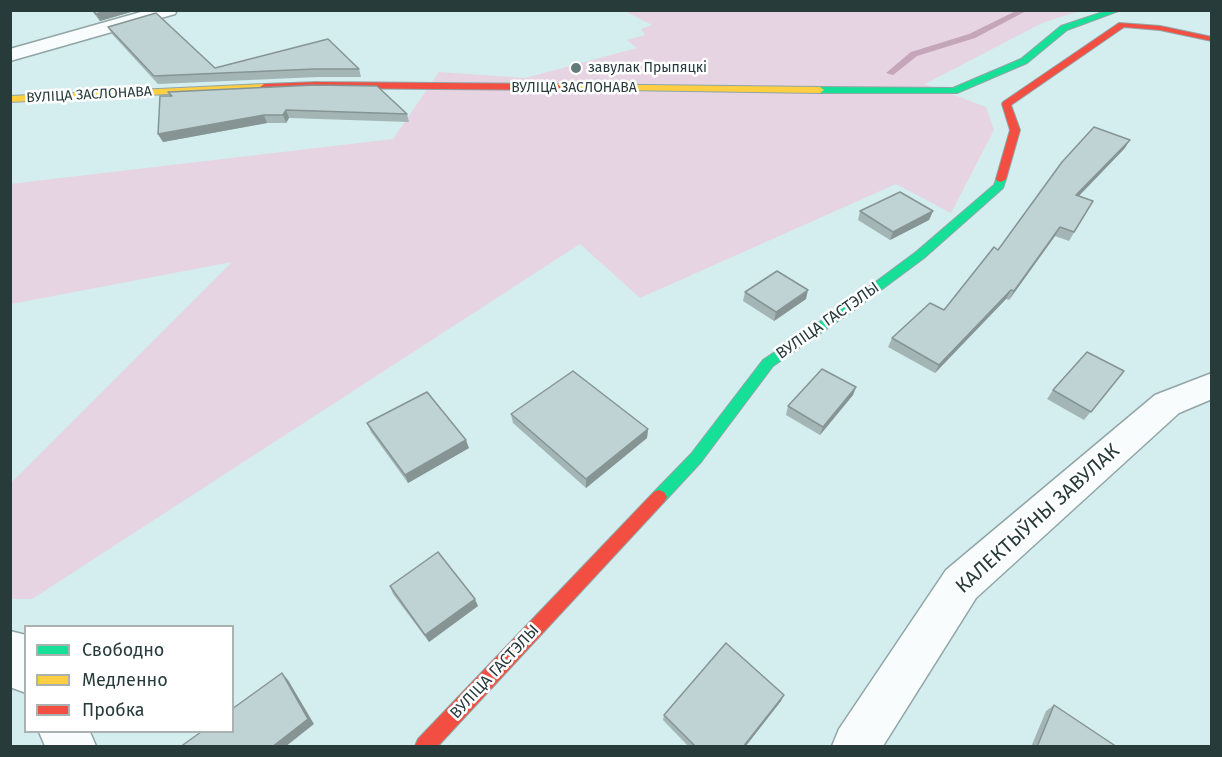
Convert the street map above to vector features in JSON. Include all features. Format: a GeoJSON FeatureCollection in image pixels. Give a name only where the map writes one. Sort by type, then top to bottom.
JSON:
{"type":"FeatureCollection","features":[{"type":"Feature","properties":{"kind":"street"},"geometry":{"type":"LineString","coordinates":[[10,56],[169,10]]}},
{"type":"Feature","properties":{"kind":"street","name":"ВУЛІЦА ЗАСЛОНАВА"},"geometry":{"type":"LineString","coordinates":[[10,99],[318,85],[954,91],[1024,61],[1064,28],[1118,10]]}},
{"type":"Feature","properties":{"kind":"street"},"geometry":{"type":"LineString","coordinates":[[1147,13],[1212,26]]}},
{"type":"Feature","properties":{"kind":"street","name":"ВУЛІЦА ГАСТЭЛЫ"},"geometry":{"type":"LineString","coordinates":[[425,747],[696,458],[768,363],[850,307],[920,255],[999,186],[1016,130],[1006,104],[1122,25],[1160,28],[1212,39]]}},
{"type":"Feature","properties":{"kind":"street","name":"КАЛЕКТЫЎНЫ ЗАВУЛАК"},"geometry":{"type":"LineString","coordinates":[[855,747],[961,584],[1167,404],[1212,385]]}},
{"type":"Feature","properties":{"kind":"street"},"geometry":{"type":"LineString","coordinates":[[10,653],[14,653],[24,668]]}},
{"type":"Feature","properties":{"kind":"street"},"geometry":{"type":"LineString","coordinates":[[64,733],[72,747]]}},
{"type":"Feature","properties":{"kind":"shaded area"},"geometry":{"type":"Polygon","coordinates":[[[625,11],[1080,11],[1042,23],[925,84],[986,107],[994,130],[951,213],[896,184],[640,298],[580,244],[32,599],[11,599],[11,483],[232,262],[11,304],[10,184],[393,139],[439,72],[525,78],[637,48],[627,40],[645,35],[641,29],[652,25],[625,11]]]}},
{"type":"Feature","properties":{"kind":"building"},"geometry":{"type":"Polygon","coordinates":[[[93,10],[108,10],[96,14],[93,10]]]}},
{"type":"Feature","properties":{"kind":"building"},"geometry":{"type":"Polygon","coordinates":[[[156,13],[215,68],[328,39],[359,69],[154,76],[108,27],[156,13]]]}},
{"type":"Feature","properties":{"kind":"building"},"geometry":{"type":"Polygon","coordinates":[[[315,85],[377,86],[407,114],[286,110],[283,115],[264,115],[158,134],[160,96],[172,96],[168,92],[315,85]]]}},
{"type":"Feature","properties":{"kind":"building"},"geometry":{"type":"Polygon","coordinates":[[[1094,127],[1130,140],[1076,195],[1093,201],[1074,232],[1060,227],[1014,291],[1011,290],[939,365],[892,338],[930,303],[944,310],[994,247],[998,250],[1062,162],[1094,127]]]}},
{"type":"Feature","properties":{"kind":"building"},"geometry":{"type":"Polygon","coordinates":[[[900,192],[933,211],[893,232],[860,211],[900,192]]]}},
{"type":"Feature","properties":{"kind":"building"},"geometry":{"type":"Polygon","coordinates":[[[777,271],[808,290],[776,312],[745,292],[777,271]]]}},
{"type":"Feature","properties":{"kind":"building"},"geometry":{"type":"Polygon","coordinates":[[[1087,352],[1124,371],[1091,412],[1053,390],[1087,352]]]}},
{"type":"Feature","properties":{"kind":"building"},"geometry":{"type":"Polygon","coordinates":[[[822,369],[856,387],[823,427],[788,406],[822,369]]]}},
{"type":"Feature","properties":{"kind":"building"},"geometry":{"type":"Polygon","coordinates":[[[573,371],[648,429],[586,479],[511,414],[573,371]]]}},
{"type":"Feature","properties":{"kind":"building"},"geometry":{"type":"Polygon","coordinates":[[[427,392],[466,440],[405,475],[367,423],[427,392]]]}},
{"type":"Feature","properties":{"kind":"building"},"geometry":{"type":"Polygon","coordinates":[[[438,552],[475,599],[425,635],[390,586],[438,552]]]}},
{"type":"Feature","properties":{"kind":"building"},"geometry":{"type":"Polygon","coordinates":[[[726,643],[784,695],[743,747],[696,747],[664,715],[726,643]]]}},
{"type":"Feature","properties":{"kind":"building"},"geometry":{"type":"Polygon","coordinates":[[[282,673],[308,719],[272,747],[180,747],[200,733],[234,733],[234,708],[282,673]]]}},
{"type":"Feature","properties":{"kind":"building"},"geometry":{"type":"Polygon","coordinates":[[[1054,705],[1117,747],[1037,747],[1054,705]]]}},
{"type":"Feature","properties":{"kind":"waterway"},"geometry":{"type":"LineString","coordinates":[[890,73],[914,54],[972,36],[1025,10]]}},
{"type":"Feature","properties":{"kind":"traffic: fast"},"geometry":{"type":"LineString","coordinates":[[820,90],[954,91],[1024,61],[1064,28],[1118,10]]}},
{"type":"Feature","properties":{"kind":"traffic: fast"},"geometry":{"type":"LineString","coordinates":[[659,497],[696,458],[768,363],[850,307],[920,255],[999,186],[1001,179]]}},
{"type":"Feature","properties":{"kind":"traffic: slow"},"geometry":{"type":"LineString","coordinates":[[10,99],[264,87]]}},
{"type":"Feature","properties":{"kind":"traffic: slow"},"geometry":{"type":"LineString","coordinates":[[557,87],[820,90]]}},
{"type":"Feature","properties":{"kind":"traffic: jam"},"geometry":{"type":"LineString","coordinates":[[1001,179],[1015,130],[1006,104],[1122,25],[1160,28],[1212,39]]}},
{"type":"Feature","properties":{"kind":"traffic: jam"},"geometry":{"type":"LineString","coordinates":[[264,87],[318,85],[557,87]]}},
{"type":"Feature","properties":{"kind":"traffic: jam"},"geometry":{"type":"LineString","coordinates":[[425,746],[659,497]]}},
{"type":"Feature","properties":{"kind":"place","name":"завулак Прыпяцкі"},"geometry":{"type":"Point","coordinates":[576,68]}}]}
